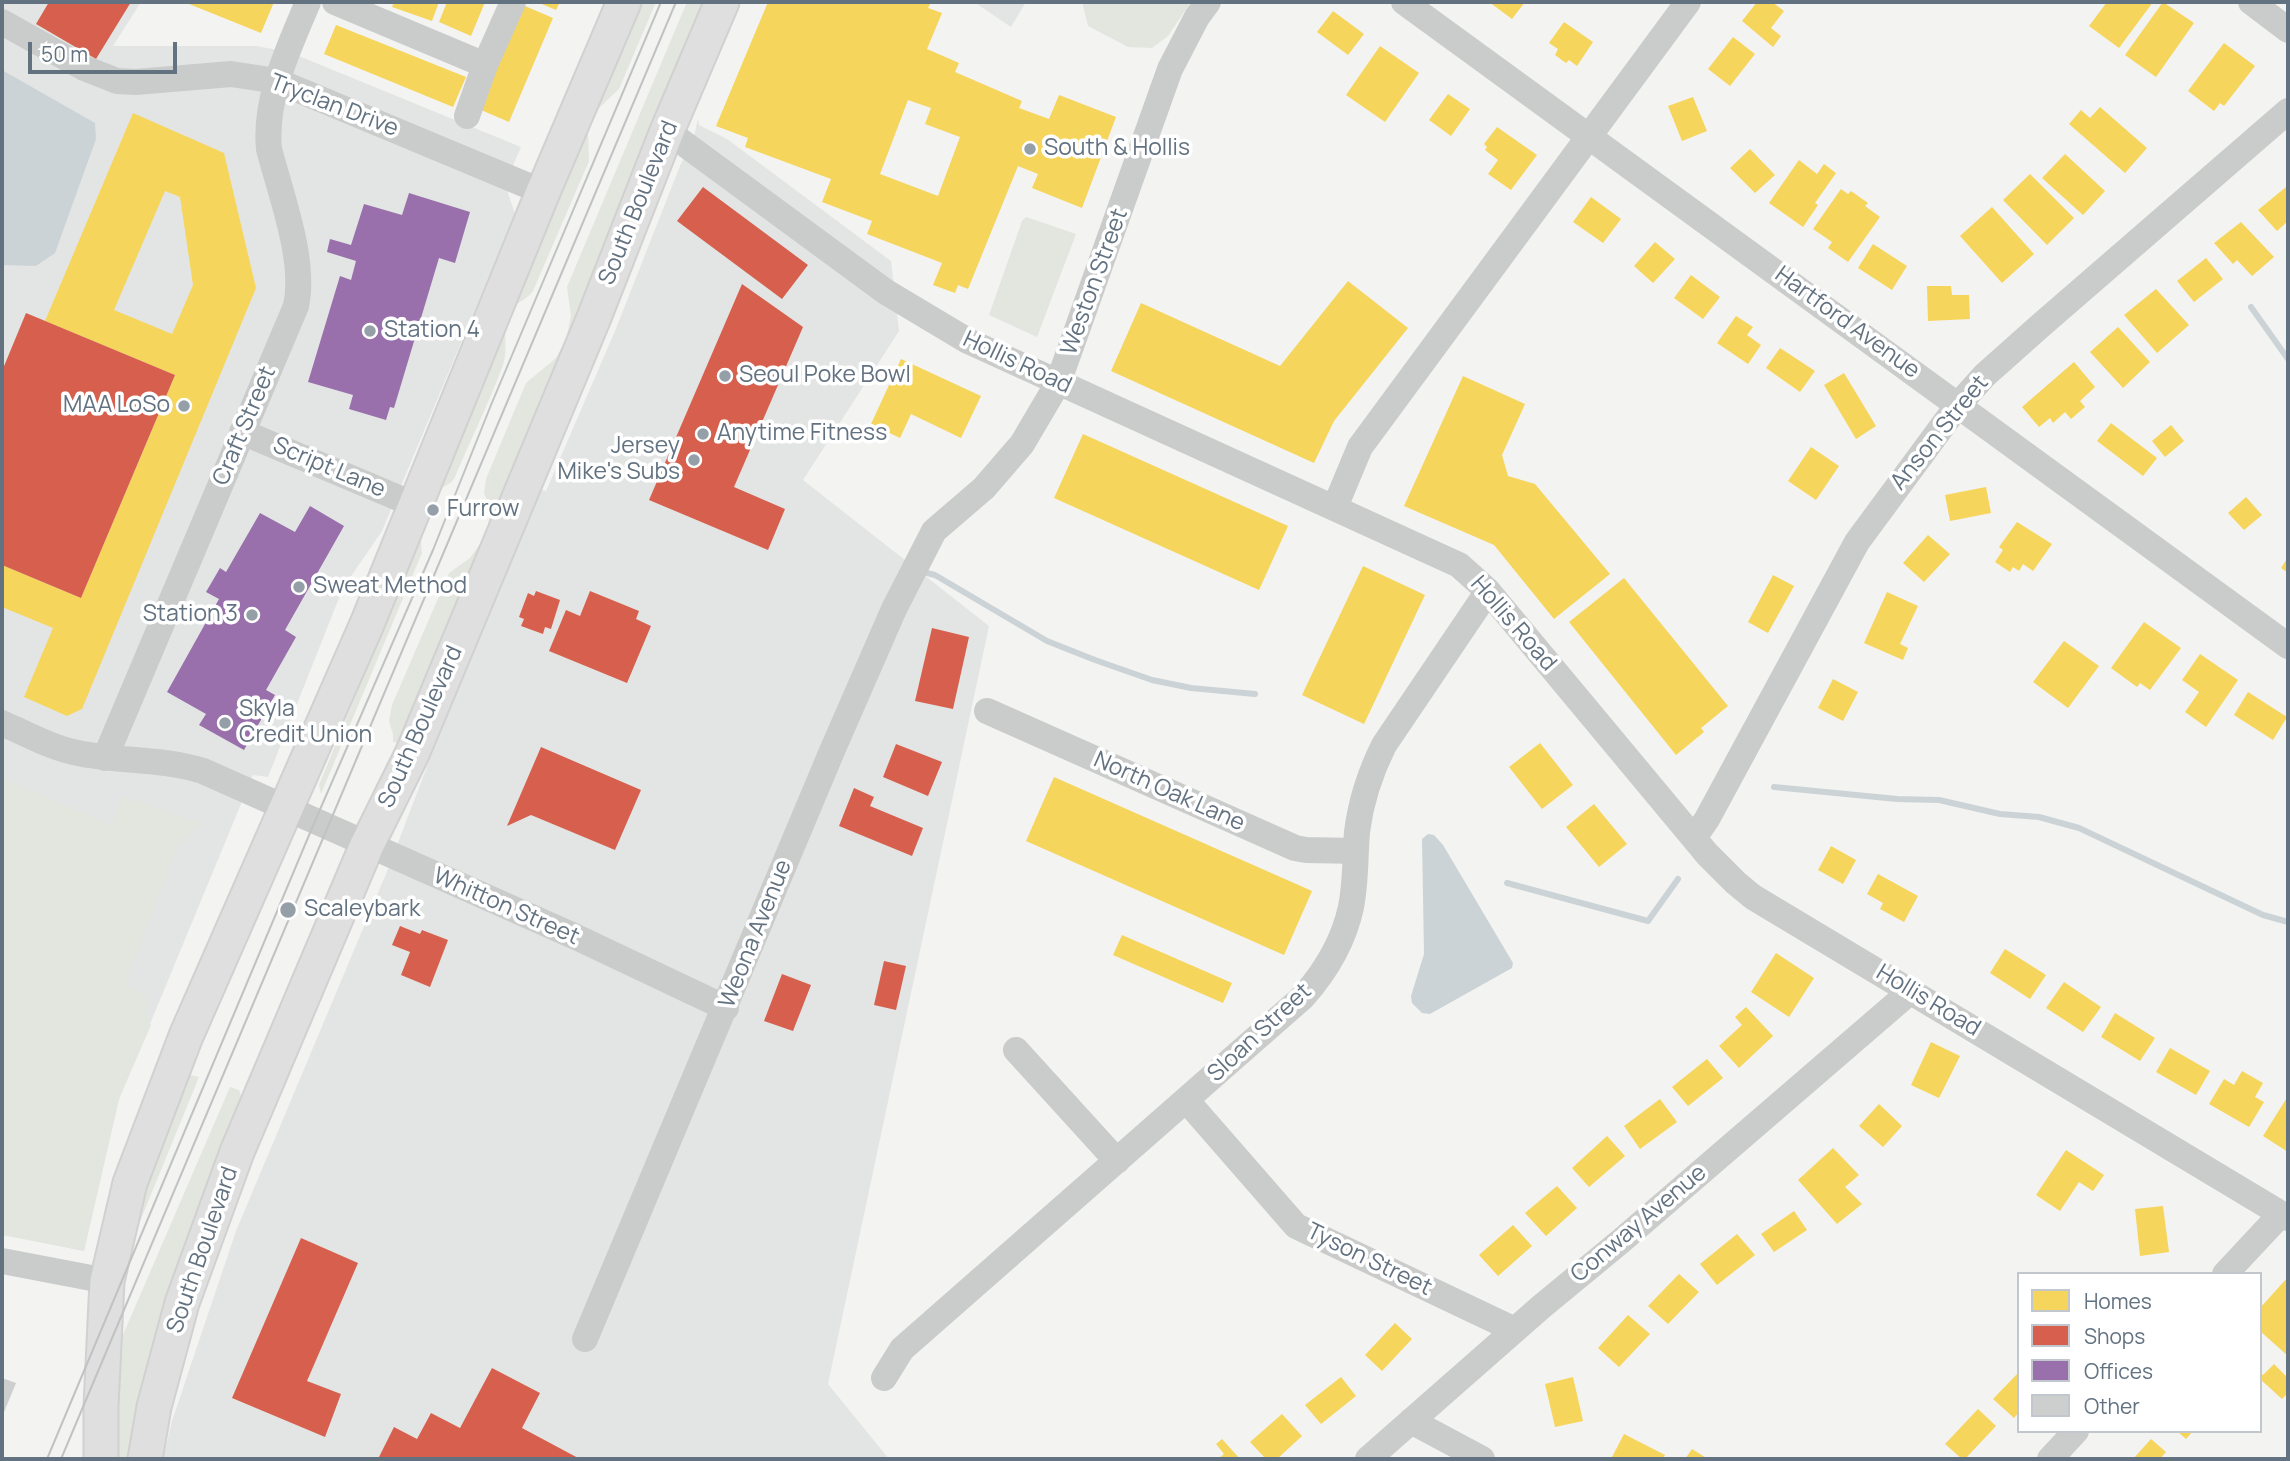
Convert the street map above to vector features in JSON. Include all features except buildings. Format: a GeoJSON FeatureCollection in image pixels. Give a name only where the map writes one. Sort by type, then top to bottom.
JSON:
{"type":"FeatureCollection","features":[{"type":"Feature","properties":{"kind":"main road"},"geometry":{"type":"LineString","coordinates":[[101,1459],[107,1280],[130,1184],[192,1024],[367,624],[543,192],[624,2]]}},
{"type":"Feature","properties":{"kind":"main road","name":"South Boulevard"},"geometry":{"type":"LineString","coordinates":[[145,1459],[154,1407],[182,1303],[237,1152],[367,845],[412,754],[722,2]]}},
{"type":"Feature","properties":{"kind":"street","name":"Craft Street"},"geometry":{"type":"LineString","coordinates":[[105,758],[296,306],[299,291],[298,265],[267,132],[277,81],[308,2]]}},
{"type":"Feature","properties":{"kind":"street"},"geometry":{"type":"LineString","coordinates":[[335,2],[367,8],[485,65]]}},
{"type":"Feature","properties":{"kind":"street"},"geometry":{"type":"LineString","coordinates":[[467,116],[485,65],[513,2]]}},
{"type":"Feature","properties":{"kind":"street","name":"Weston Street"},"geometry":{"type":"LineString","coordinates":[[934,531],[984,488],[1022,444],[1058,383],[1170,69],[1197,17],[1208,2]]}},
{"type":"Feature","properties":{"kind":"street","name":"Hartford Avenue"},"geometry":{"type":"LineString","coordinates":[[1404,2],[2288,646]]}},
{"type":"Feature","properties":{"kind":"street"},"geometry":{"type":"LineString","coordinates":[[1335,508],[1360,447],[1688,2]]}},
{"type":"Feature","properties":{"kind":"street"},"geometry":{"type":"LineString","coordinates":[[2251,2],[2288,30]]}},
{"type":"Feature","properties":{"kind":"street","name":"Tryclan Drive"},"geometry":{"type":"LineString","coordinates":[[2,22],[85,68],[117,80],[136,82],[231,74],[277,81],[543,192]]}},
{"type":"Feature","properties":{"kind":"street","name":"Anson Street"},"geometry":{"type":"LineString","coordinates":[[1694,838],[1707,819],[1857,542],[1958,405],[2031,334],[2288,111]]}},
{"type":"Feature","properties":{"kind":"street","name":"Hollis Road"},"geometry":{"type":"LineString","coordinates":[[667,131],[912,310],[968,341],[1459,565],[1488,591],[1694,838],[1736,883],[1754,897],[2285,1216]]}},
{"type":"Feature","properties":{"kind":"street","name":"Script Lane"},"geometry":{"type":"LineString","coordinates":[[242,432],[415,505]]}},
{"type":"Feature","properties":{"kind":"street","name":"Weona Avenue"},"geometry":{"type":"LineString","coordinates":[[585,1339],[837,739],[894,608],[934,531]]}},
{"type":"Feature","properties":{"kind":"street","name":"Sloan Street"},"geometry":{"type":"LineString","coordinates":[[884,1378],[902,1349],[1187,1101],[1313,986],[1334,950],[1351,909],[1361,803],[1371,771],[1384,745],[1488,591]]}},
{"type":"Feature","properties":{"kind":"street","name":"North Oak Lane"},"geometry":{"type":"LineString","coordinates":[[987,711],[1295,848],[1356,851]]}},
{"type":"Feature","properties":{"kind":"street","name":"Whitton Street"},"geometry":{"type":"LineString","coordinates":[[2,723],[66,751],[105,758],[170,762],[187,766],[576,937],[726,1008]]}},
{"type":"Feature","properties":{"kind":"street","name":"Conway Avenue"},"geometry":{"type":"LineString","coordinates":[[1368,1459],[1911,991]]}},
{"type":"Feature","properties":{"kind":"street"},"geometry":{"type":"LineString","coordinates":[[1016,1050],[1117,1161]]}},
{"type":"Feature","properties":{"kind":"street","name":"Tyson Street"},"geometry":{"type":"LineString","coordinates":[[1187,1101],[1296,1226],[1515,1330]]}},
{"type":"Feature","properties":{"kind":"street"},"geometry":{"type":"LineString","coordinates":[[2227,1272],[2285,1216]]}},
{"type":"Feature","properties":{"kind":"street"},"geometry":{"type":"LineString","coordinates":[[2,1261],[107,1280]]}},
{"type":"Feature","properties":{"kind":"street"},"geometry":{"type":"LineString","coordinates":[[1411,1421],[1482,1459]]}},
{"type":"Feature","properties":{"kind":"street"},"geometry":{"type":"LineString","coordinates":[[2050,1459],[2074,1433]]}},
{"type":"Feature","properties":{"kind":"shaded area"},"geometry":{"type":"Polygon","coordinates":[[[2,2],[141,2],[113,46],[256,46],[289,52],[521,147],[503,188],[507,190],[515,214],[382,531],[343,588],[268,777],[253,775],[119,1099],[84,1251],[2,1234],[2,2]]]}},
{"type":"Feature","properties":{"kind":"shaded area"},"geometry":{"type":"Polygon","coordinates":[[[637,2],[656,2],[619,89],[598,109],[592,120],[588,133],[589,161],[533,291],[515,306],[507,318],[503,365],[454,479],[436,492],[427,504],[422,529],[422,553],[321,794],[319,785],[373,654],[428,496],[637,2]]]}},
{"type":"Feature","properties":{"kind":"shaded area"},"geometry":{"type":"Polygon","coordinates":[[[687,2],[706,2],[584,315],[399,743],[393,742],[389,721],[392,705],[449,573],[470,558],[485,537],[490,515],[484,493],[486,479],[526,383],[556,358],[566,340],[571,316],[567,287],[687,2]]]}},
{"type":"Feature","properties":{"kind":"shaded area"},"geometry":{"type":"Polygon","coordinates":[[[974,2],[1026,2],[1011,27],[974,2]]]}},
{"type":"Feature","properties":{"kind":"shaded area"},"geometry":{"type":"Polygon","coordinates":[[[1082,2],[1191,2],[1168,36],[1152,48],[1128,47],[1088,26],[1082,2]]]}},
{"type":"Feature","properties":{"kind":"shaded area"},"geometry":{"type":"Polygon","coordinates":[[[2,70],[95,123],[96,139],[55,253],[36,266],[2,265],[2,70]]]}},
{"type":"Feature","properties":{"kind":"shaded area"},"geometry":{"type":"Polygon","coordinates":[[[698,119],[699,125],[727,139],[891,261],[899,331],[803,480],[989,626],[828,1384],[889,1459],[163,1459],[172,1421],[236,1231],[386,874],[461,678],[540,489],[546,491],[615,331],[694,136],[698,119]]]}},
{"type":"Feature","properties":{"kind":"shaded area"},"geometry":{"type":"Polygon","coordinates":[[[1026,217],[1076,234],[1037,337],[989,315],[1022,221],[1026,217]]]}},
{"type":"Feature","properties":{"kind":"shaded area"},"geometry":{"type":"Polygon","coordinates":[[[2,778],[111,825],[124,796],[201,823],[178,846],[124,986],[145,993],[147,1018],[151,1025],[119,1099],[84,1251],[2,1235],[2,778]]]}},
{"type":"Feature","properties":{"kind":"shaded area"},"geometry":{"type":"Polygon","coordinates":[[[1428,834],[1434,835],[1443,845],[1513,963],[1512,968],[1430,1014],[1422,1013],[1412,1003],[1411,996],[1424,954],[1422,839],[1428,834]]]}},
{"type":"Feature","properties":{"kind":"shaded area"},"geometry":{"type":"Polygon","coordinates":[[[187,1074],[199,1077],[130,1246],[160,1141],[187,1074]]]}},
{"type":"Feature","properties":{"kind":"shaded area"},"geometry":{"type":"Polygon","coordinates":[[[230,1087],[239,1090],[241,1096],[221,1156],[134,1459],[119,1459],[116,1351],[230,1087]]]}},
{"type":"Feature","properties":{"kind":"waterway"},"geometry":{"type":"LineString","coordinates":[[2251,307],[2288,359]]}},
{"type":"Feature","properties":{"kind":"waterway"},"geometry":{"type":"LineString","coordinates":[[919,571],[935,575],[1047,641],[1095,660],[1152,680],[1191,688],[1255,694]]}},
{"type":"Feature","properties":{"kind":"waterway"},"geometry":{"type":"LineString","coordinates":[[1774,787],[1897,799],[1939,800],[2000,814],[2039,817],[2079,828],[2263,915],[2288,922]]}},
{"type":"Feature","properties":{"kind":"waterway"},"geometry":{"type":"LineString","coordinates":[[1507,883],[1648,921],[1678,879]]}},
{"type":"Feature","properties":{"kind":"tram line"},"geometry":{"type":"LineString","coordinates":[[47,1459],[315,821],[433,550],[491,405],[661,2]]}},
{"type":"Feature","properties":{"kind":"tram line"},"geometry":{"type":"LineString","coordinates":[[61,1459],[676,2]]}},
{"type":"Feature","properties":{"kind":"place","name":"South & Hollis"},"geometry":{"type":"Point","coordinates":[1030,149]}},
{"type":"Feature","properties":{"kind":"place","name":"Station 4"},"geometry":{"type":"Point","coordinates":[370,331]}},
{"type":"Feature","properties":{"kind":"place","name":"Seoul Poke Bowl"},"geometry":{"type":"Point","coordinates":[725,376]}},
{"type":"Feature","properties":{"kind":"place","name":"MAA LoSo"},"geometry":{"type":"Point","coordinates":[184,406]}},
{"type":"Feature","properties":{"kind":"place","name":"Anytime Fitness"},"geometry":{"type":"Point","coordinates":[703,434]}},
{"type":"Feature","properties":{"kind":"place","name":"Jersey Mike's Subs"},"geometry":{"type":"Point","coordinates":[694,460]}},
{"type":"Feature","properties":{"kind":"place","name":"Furrow"},"geometry":{"type":"Point","coordinates":[433,510]}},
{"type":"Feature","properties":{"kind":"place","name":"Sweat Method"},"geometry":{"type":"Point","coordinates":[299,587]}},
{"type":"Feature","properties":{"kind":"place","name":"Station 3"},"geometry":{"type":"Point","coordinates":[252,615]}},
{"type":"Feature","properties":{"kind":"place","name":"Skyla Credit Union"},"geometry":{"type":"Point","coordinates":[225,723]}},
{"type":"Feature","properties":{"kind":"place","name":"Scaleybark"},"geometry":{"type":"Point","coordinates":[288,910]}}]}
